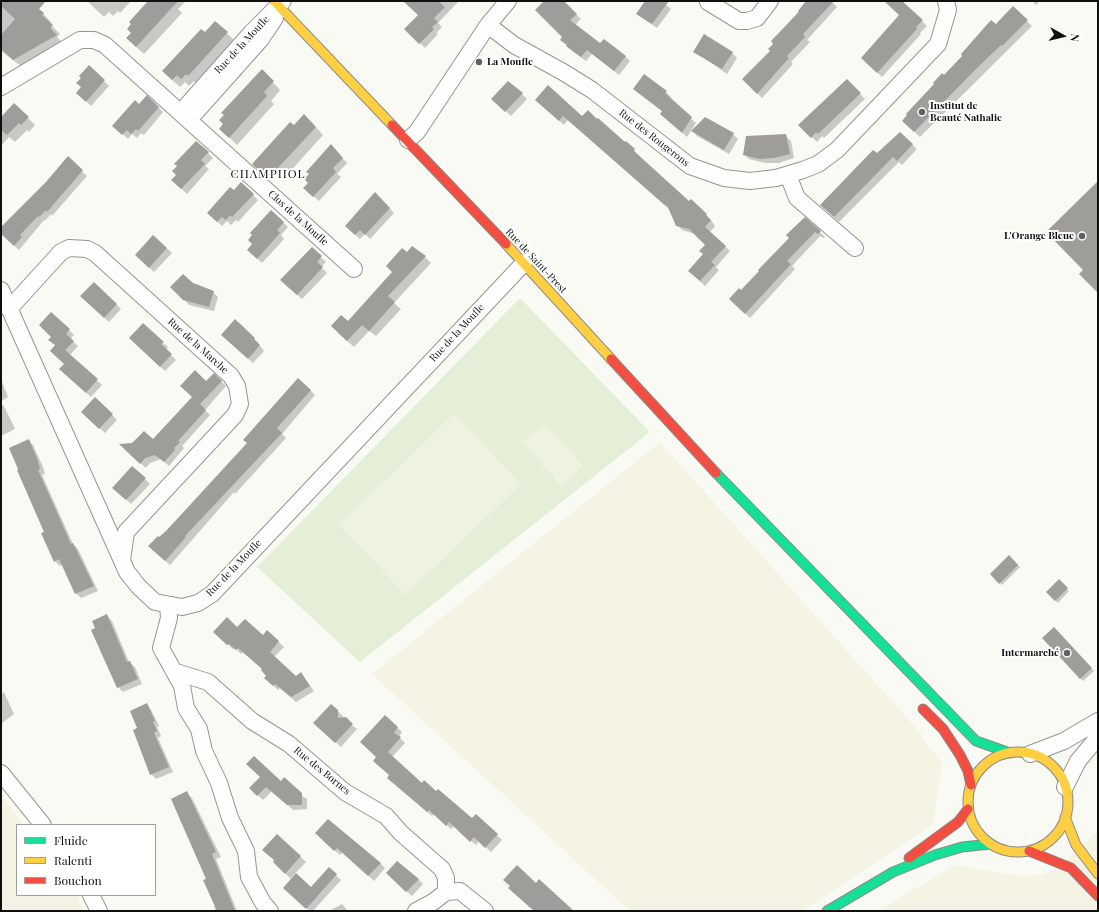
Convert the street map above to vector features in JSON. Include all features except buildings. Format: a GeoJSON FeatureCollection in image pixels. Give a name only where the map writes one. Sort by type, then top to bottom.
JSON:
{"type":"FeatureCollection","features":[{"type":"Feature","properties":{"kind":"main road","name":"Rue de Saint-Prest"},"geometry":{"type":"LineString","coordinates":[[279,2],[524,263],[687,443],[778,537]]}},
{"type":"Feature","properties":{"kind":"main road"},"geometry":{"type":"LineString","coordinates":[[778,537],[806,580]]}},
{"type":"Feature","properties":{"kind":"main road"},"geometry":{"type":"LineString","coordinates":[[778,537],[976,741],[1010,753],[1030,754],[1042,759],[1052,766],[1060,776],[1065,787],[1068,802],[1065,817],[1061,826],[1048,842],[1029,851],[1016,852],[1002,850],[991,844],[976,829],[968,809],[968,797],[971,785],[977,773],[986,764],[997,757],[1010,753]]}},
{"type":"Feature","properties":{"kind":"main road"},"geometry":{"type":"LineString","coordinates":[[915,701],[943,729],[960,755],[968,771],[971,785]]}},
{"type":"Feature","properties":{"kind":"main road"},"geometry":{"type":"LineString","coordinates":[[893,872],[927,843],[958,822],[968,809]]}},
{"type":"Feature","properties":{"kind":"main road"},"geometry":{"type":"LineString","coordinates":[[1065,817],[1076,845],[1098,874]]}},
{"type":"Feature","properties":{"kind":"main road"},"geometry":{"type":"LineString","coordinates":[[827,911],[893,872],[962,847],[991,844]]}},
{"type":"Feature","properties":{"kind":"main road"},"geometry":{"type":"LineString","coordinates":[[1029,851],[1070,868],[1098,896]]}},
{"type":"Feature","properties":{"kind":"street"},"geometry":{"type":"LineString","coordinates":[[708,2],[739,21],[747,21],[757,18],[770,1]]}},
{"type":"Feature","properties":{"kind":"street","name":"Rue des Rougerons"},"geometry":{"type":"LineString","coordinates":[[488,25],[514,45],[592,90],[696,170],[710,175],[737,181],[763,180],[788,175],[818,164],[837,150],[938,44],[948,10],[946,1]]}},
{"type":"Feature","properties":{"kind":"street","name":"Rue de la Moufle"},"geometry":{"type":"LineString","coordinates":[[185,116],[252,32],[279,2]]}},
{"type":"Feature","properties":{"kind":"street"},"geometry":{"type":"LineString","coordinates":[[408,140],[417,132],[438,102],[488,25],[498,4]]}},
{"type":"Feature","properties":{"kind":"street"},"geometry":{"type":"LineString","coordinates":[[1,87],[80,40],[94,40],[105,45],[185,116]]}},
{"type":"Feature","properties":{"kind":"street","name":"Clos de la Moufle"},"geometry":{"type":"LineString","coordinates":[[185,116],[354,269]]}},
{"type":"Feature","properties":{"kind":"street"},"geometry":{"type":"LineString","coordinates":[[788,175],[798,198],[855,248]]}},
{"type":"Feature","properties":{"kind":"street","name":"Rue de la Marche"},"geometry":{"type":"LineString","coordinates":[[9,309],[61,252],[69,248],[87,249],[95,253],[231,376],[237,386],[240,404],[234,415],[126,532],[122,561]]}},
{"type":"Feature","properties":{"kind":"street","name":"Rue de la Moufle"},"geometry":{"type":"LineString","coordinates":[[1,290],[127,572],[147,596],[155,602],[182,607],[198,603],[212,594],[524,263]]}},
{"type":"Feature","properties":{"kind":"street"},"geometry":{"type":"LineString","coordinates":[[168,605],[169,618],[161,648],[168,662],[176,672],[182,686],[186,708],[199,729],[204,751],[219,782],[230,818],[246,851],[249,877],[263,902],[270,911]]}},
{"type":"Feature","properties":{"kind":"street","name":"Rue des Bornes"},"geometry":{"type":"LineString","coordinates":[[176,672],[208,682],[252,721],[289,744],[345,792],[386,816],[401,833],[442,869],[446,878],[446,892]]}},
{"type":"Feature","properties":{"kind":"street"},"geometry":{"type":"LineString","coordinates":[[1030,754],[1064,741],[1098,721]]}},
{"type":"Feature","properties":{"kind":"street"},"geometry":{"type":"LineString","coordinates":[[1065,787],[1078,761],[1098,737]]}},
{"type":"Feature","properties":{"kind":"street"},"geometry":{"type":"LineString","coordinates":[[1,773],[42,824]]}},
{"type":"Feature","properties":{"kind":"street"},"geometry":{"type":"LineString","coordinates":[[416,911],[433,902],[446,892],[460,891],[485,911]]}},
{"type":"Feature","properties":{"kind":"street"},"geometry":{"type":"LineString","coordinates":[[92,896],[99,911]]}},
{"type":"Feature","properties":{"kind":"shaded area"},"geometry":{"type":"Polygon","coordinates":[[[660,442],[915,727],[942,764],[933,824],[802,911],[630,911],[372,674],[660,442]]]}},
{"type":"Feature","properties":{"kind":"shaded area"},"geometry":{"type":"Polygon","coordinates":[[[1,795],[23,824],[16,824],[16,896],[77,896],[84,911],[1,911],[1,795]]]}},
{"type":"Feature","properties":{"kind":"shaded area"},"geometry":{"type":"Polygon","coordinates":[[[1098,831],[1098,911],[877,911],[956,865],[1025,877],[1048,873],[1065,861],[1098,831]]]}},
{"type":"Feature","properties":{"kind":"green space"},"geometry":{"type":"Polygon","coordinates":[[[520,298],[650,432],[360,662],[257,567],[520,298]]]}},
{"type":"Feature","properties":{"kind":"green space"},"geometry":{"type":"Polygon","coordinates":[[[454,414],[521,484],[406,595],[339,525],[454,414]]]}},
{"type":"Feature","properties":{"kind":"green space"},"geometry":{"type":"Polygon","coordinates":[[[545,423],[583,466],[561,486],[523,442],[545,423]]]}},
{"type":"Feature","properties":{"kind":"traffic: fast"},"geometry":{"type":"LineString","coordinates":[[716,473],[976,741],[1010,753]]}},
{"type":"Feature","properties":{"kind":"traffic: fast"},"geometry":{"type":"LineString","coordinates":[[827,911],[893,872],[935,855],[962,847],[991,844]]}},
{"type":"Feature","properties":{"kind":"traffic: slow"},"geometry":{"type":"LineString","coordinates":[[274,1],[392,125]]}},
{"type":"Feature","properties":{"kind":"traffic: slow"},"geometry":{"type":"LineString","coordinates":[[506,244],[611,359]]}},
{"type":"Feature","properties":{"kind":"traffic: slow"},"geometry":{"type":"LineString","coordinates":[[1018,752],[1037,756],[1053,767],[1064,783],[1068,802],[1064,821],[1053,837],[1037,848],[1018,852],[999,848],[983,837],[972,821],[968,802],[972,783],[983,767],[999,756],[1018,752]]}},
{"type":"Feature","properties":{"kind":"traffic: slow"},"geometry":{"type":"LineString","coordinates":[[1065,817],[1076,845],[1098,874]]}},
{"type":"Feature","properties":{"kind":"traffic: jam"},"geometry":{"type":"LineString","coordinates":[[392,125],[506,244]]}},
{"type":"Feature","properties":{"kind":"traffic: jam"},"geometry":{"type":"LineString","coordinates":[[611,359],[716,473]]}},
{"type":"Feature","properties":{"kind":"traffic: jam"},"geometry":{"type":"LineString","coordinates":[[923,709],[943,729],[960,755],[968,771],[971,785]]}},
{"type":"Feature","properties":{"kind":"traffic: jam"},"geometry":{"type":"LineString","coordinates":[[909,858],[958,822],[968,809]]}},
{"type":"Feature","properties":{"kind":"traffic: jam"},"geometry":{"type":"LineString","coordinates":[[1029,851],[1071,868],[1098,896]]}},
{"type":"Feature","properties":{"kind":"place","name":"La Moufle"},"geometry":{"type":"Point","coordinates":[479,62]}},
{"type":"Feature","properties":{"kind":"place","name":"Institut de Beauté Nathalie"},"geometry":{"type":"Point","coordinates":[922,112]}},
{"type":"Feature","properties":{"kind":"place","name":"L'Orange Bleue"},"geometry":{"type":"Point","coordinates":[1082,236]}},
{"type":"Feature","properties":{"kind":"place","name":"Intermarché"},"geometry":{"type":"Point","coordinates":[1067,653]}},
{"type":"Feature","properties":{"kind":"district","name":"CHAMPHOL"},"geometry":{"type":"Point","coordinates":[268,174]}}]}
